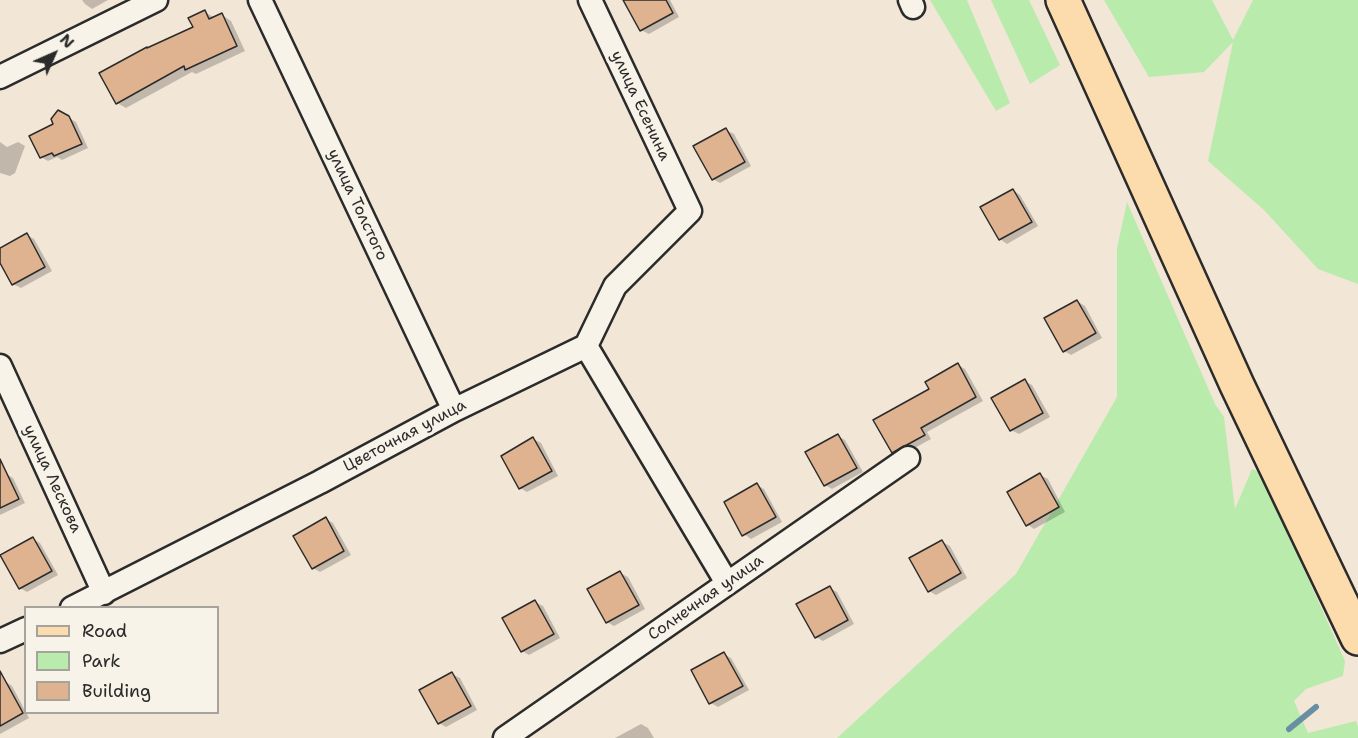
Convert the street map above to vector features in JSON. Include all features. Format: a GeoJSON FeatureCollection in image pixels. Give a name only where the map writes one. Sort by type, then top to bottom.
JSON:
{"type":"FeatureCollection","features":[{"type":"Feature","properties":{"kind":"main road"},"geometry":{"type":"LineString","coordinates":[[1063,0],[1237,385],[1358,638]]}},
{"type":"Feature","properties":{"kind":"street"},"geometry":{"type":"LineString","coordinates":[[0,77],[156,0]]}},
{"type":"Feature","properties":{"kind":"street","name":"улица Толстого"},"geometry":{"type":"LineString","coordinates":[[260,0],[454,410]]}},
{"type":"Feature","properties":{"kind":"street","name":"улица Есенина"},"geometry":{"type":"LineString","coordinates":[[586,346],[615,286],[690,211],[590,0]]}},
{"type":"Feature","properties":{"kind":"street"},"geometry":{"type":"LineString","coordinates":[[586,346],[727,583]]}},
{"type":"Feature","properties":{"kind":"street","name":"Цветочная улица"},"geometry":{"type":"LineString","coordinates":[[76,606],[320,482],[454,410],[586,346]]}},
{"type":"Feature","properties":{"kind":"street","name":"улица Лескова"},"geometry":{"type":"LineString","coordinates":[[0,366],[104,593]]}},
{"type":"Feature","properties":{"kind":"street","name":"Солнечная улица"},"geometry":{"type":"LineString","coordinates":[[505,738],[908,458]]}},
{"type":"Feature","properties":{"kind":"street"},"geometry":{"type":"LineString","coordinates":[[0,641],[24,630]]}},
{"type":"Feature","properties":{"kind":"green space"},"geometry":{"type":"Polygon","coordinates":[[[930,0],[967,0],[1010,103],[996,111],[930,0]]]}},
{"type":"Feature","properties":{"kind":"green space"},"geometry":{"type":"Polygon","coordinates":[[[991,0],[1029,0],[1060,65],[1030,84],[991,0]]]}},
{"type":"Feature","properties":{"kind":"green space"},"geometry":{"type":"Polygon","coordinates":[[[1104,0],[1212,0],[1233,40],[1253,0],[1358,0],[1358,284],[1318,269],[1264,210],[1208,161],[1233,42],[1204,72],[1149,77],[1104,0]]]}},
{"type":"Feature","properties":{"kind":"green space"},"geometry":{"type":"Polygon","coordinates":[[[1127,202],[1215,404],[1224,417],[1235,509],[1252,469],[1261,473],[1345,661],[1343,676],[1306,689],[1294,701],[1308,733],[1356,721],[1358,738],[837,738],[1016,574],[1117,397],[1117,248],[1127,202]]]}},
{"type":"Feature","properties":{"kind":"building"},"geometry":{"type":"Polygon","coordinates":[[[623,0],[666,0],[673,13],[640,31],[623,0]]]}},
{"type":"Feature","properties":{"kind":"building"},"geometry":{"type":"Polygon","coordinates":[[[205,10],[209,19],[222,13],[237,46],[185,70],[184,66],[116,104],[99,73],[147,47],[193,27],[188,18],[205,10]]]}},
{"type":"Feature","properties":{"kind":"building"},"geometry":{"type":"Polygon","coordinates":[[[58,110],[69,116],[82,144],[54,156],[52,153],[40,158],[29,136],[53,124],[51,119],[58,110]]]}},
{"type":"Feature","properties":{"kind":"building"},"geometry":{"type":"Polygon","coordinates":[[[726,128],[745,162],[712,180],[693,146],[726,128]]]}},
{"type":"Feature","properties":{"kind":"building"},"geometry":{"type":"Polygon","coordinates":[[[1013,189],[1032,222],[999,240],[980,207],[1013,189]]]}},
{"type":"Feature","properties":{"kind":"building"},"geometry":{"type":"Polygon","coordinates":[[[27,233],[45,267],[12,285],[0,263],[0,248],[27,233]]]}},
{"type":"Feature","properties":{"kind":"building"},"geometry":{"type":"Polygon","coordinates":[[[1077,300],[1096,333],[1063,352],[1044,318],[1077,300]]]}},
{"type":"Feature","properties":{"kind":"building"},"geometry":{"type":"Polygon","coordinates":[[[958,363],[976,397],[921,428],[925,435],[892,453],[873,420],[929,389],[925,382],[958,363]]]}},
{"type":"Feature","properties":{"kind":"building"},"geometry":{"type":"Polygon","coordinates":[[[1025,379],[1043,413],[1010,431],[991,398],[1025,379]]]}},
{"type":"Feature","properties":{"kind":"building"},"geometry":{"type":"Polygon","coordinates":[[[838,434],[857,468],[824,486],[805,452],[838,434]]]}},
{"type":"Feature","properties":{"kind":"building"},"geometry":{"type":"Polygon","coordinates":[[[533,437],[552,471],[519,489],[501,456],[533,437]]]}},
{"type":"Feature","properties":{"kind":"building"},"geometry":{"type":"Polygon","coordinates":[[[0,459],[19,499],[0,508],[0,459]]]}},
{"type":"Feature","properties":{"kind":"building"},"geometry":{"type":"Polygon","coordinates":[[[1040,473],[1059,507],[1026,526],[1007,492],[1040,473]]]}},
{"type":"Feature","properties":{"kind":"building"},"geometry":{"type":"Polygon","coordinates":[[[757,483],[776,517],[742,536],[724,502],[757,483]]]}},
{"type":"Feature","properties":{"kind":"building"},"geometry":{"type":"Polygon","coordinates":[[[326,517],[344,551],[312,569],[293,536],[326,517]]]}},
{"type":"Feature","properties":{"kind":"building"},"geometry":{"type":"Polygon","coordinates":[[[33,537],[52,571],[19,589],[0,555],[33,537]]]}},
{"type":"Feature","properties":{"kind":"building"},"geometry":{"type":"Polygon","coordinates":[[[942,540],[961,573],[928,592],[909,558],[942,540]]]}},
{"type":"Feature","properties":{"kind":"building"},"geometry":{"type":"Polygon","coordinates":[[[620,571],[639,605],[606,623],[587,589],[620,571]]]}},
{"type":"Feature","properties":{"kind":"building"},"geometry":{"type":"Polygon","coordinates":[[[830,586],[848,620],[815,638],[796,604],[830,586]]]}},
{"type":"Feature","properties":{"kind":"building"},"geometry":{"type":"Polygon","coordinates":[[[535,600],[554,634],[521,652],[502,618],[535,600]]]}},
{"type":"Feature","properties":{"kind":"building"},"geometry":{"type":"Polygon","coordinates":[[[724,652],[743,686],[709,704],[691,670],[724,652]]]}},
{"type":"Feature","properties":{"kind":"building"},"geometry":{"type":"Polygon","coordinates":[[[0,671],[23,713],[0,726],[0,671]]]}},
{"type":"Feature","properties":{"kind":"building"},"geometry":{"type":"Polygon","coordinates":[[[452,672],[471,706],[438,724],[419,690],[452,672]]]}},
{"type":"Feature","properties":{"kind":"waterway"},"geometry":{"type":"LineString","coordinates":[[1289,729],[1316,707]]}}]}
